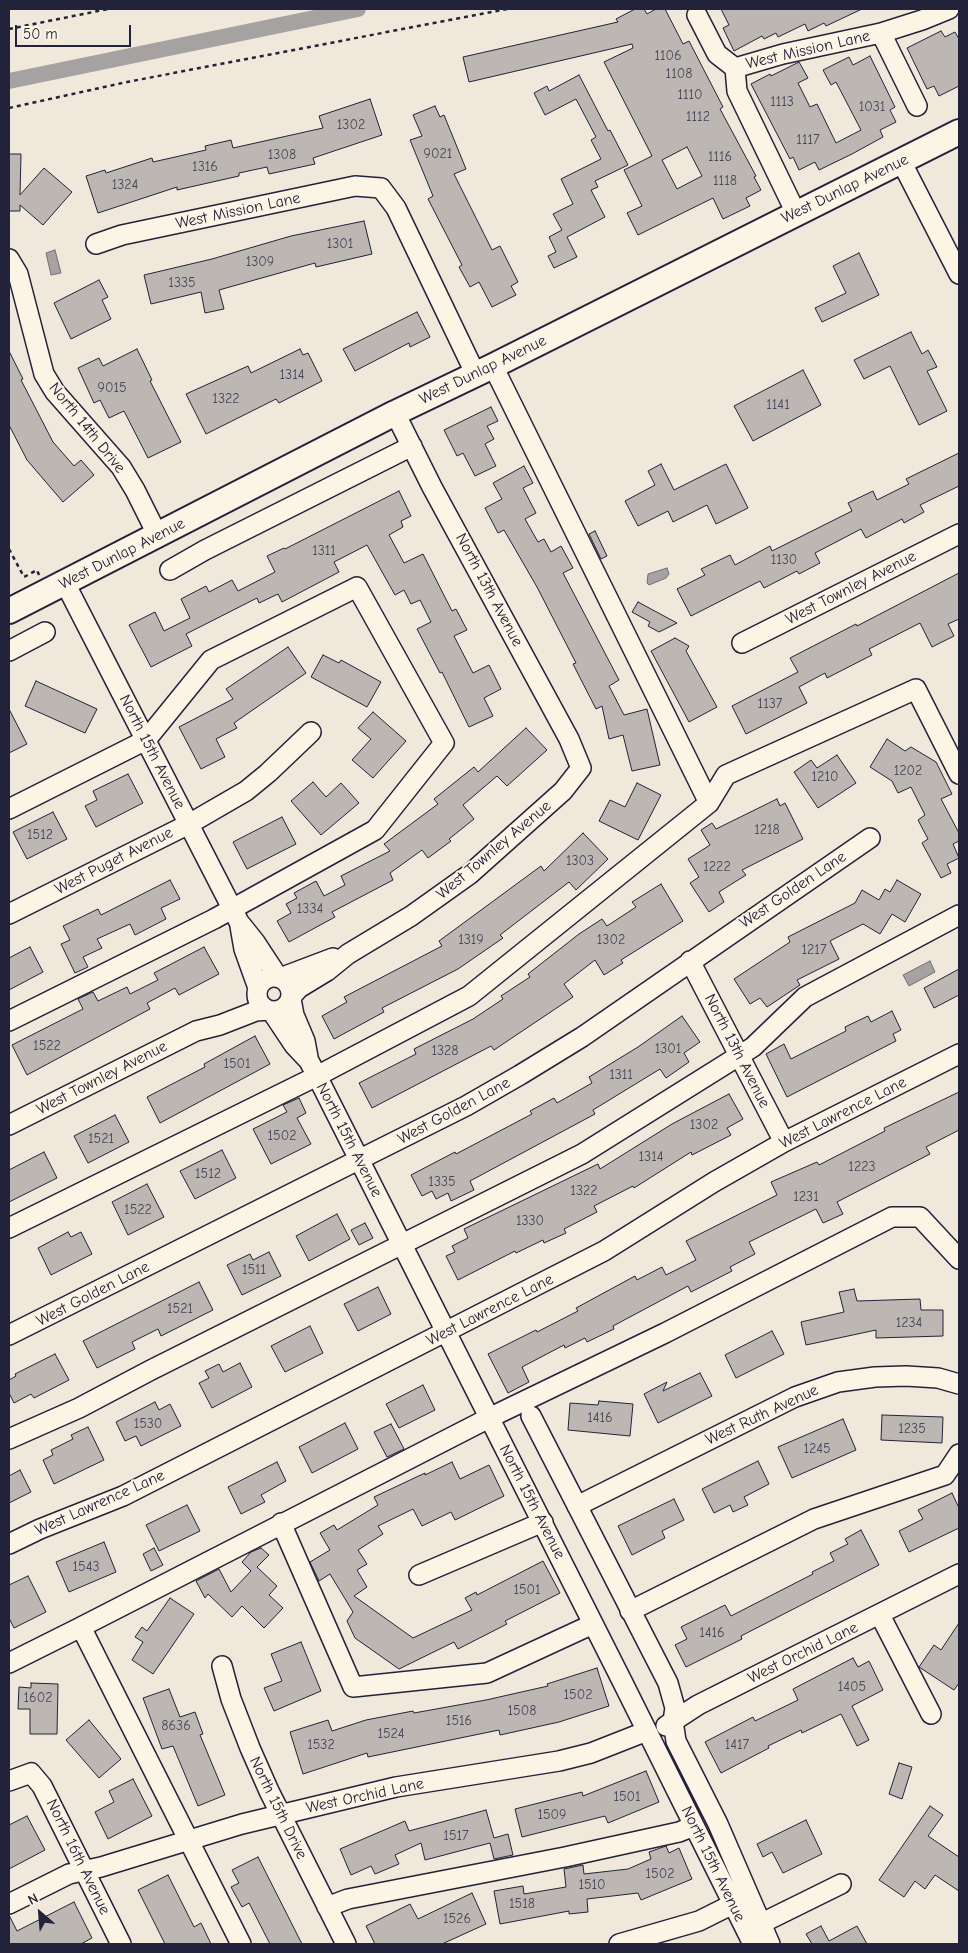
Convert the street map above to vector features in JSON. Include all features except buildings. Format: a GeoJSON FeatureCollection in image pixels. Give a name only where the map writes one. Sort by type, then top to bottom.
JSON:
{"type":"FeatureCollection","features":[{"type":"Feature","properties":{"kind":"main road","name":"West Dunlap Avenue"},"geometry":{"type":"LineString","coordinates":[[9,611],[395,413],[485,370],[959,132]]}},
{"type":"Feature","properties":{"kind":"street","name":"West Mission Lane"},"geometry":{"type":"LineString","coordinates":[[735,68],[783,54],[881,33],[922,20],[948,9]]}},
{"type":"Feature","properties":{"kind":"street","name":"West Mission Lane"},"geometry":{"type":"LineString","coordinates":[[697,15],[717,54],[735,68],[737,91],[796,213]]}},
{"type":"Feature","properties":{"kind":"street","name":"West Mission Lane"},"geometry":{"type":"LineString","coordinates":[[881,33],[917,106]]}},
{"type":"Feature","properties":{"kind":"street"},"geometry":{"type":"LineString","coordinates":[[901,161],[959,274]]}},
{"type":"Feature","properties":{"kind":"street","name":"West Mission Lane"},"geometry":{"type":"LineString","coordinates":[[96,244],[122,235],[355,186],[381,188],[396,208],[485,370]]}},
{"type":"Feature","properties":{"kind":"street","name":"North 14th Drive"},"geometry":{"type":"LineString","coordinates":[[9,259],[18,274],[44,374],[56,392],[121,467],[136,490],[158,536]]}},
{"type":"Feature","properties":{"kind":"street"},"geometry":{"type":"LineString","coordinates":[[485,370],[709,803]]}},
{"type":"Feature","properties":{"kind":"street","name":"North 13th Avenue"},"geometry":{"type":"LineString","coordinates":[[395,413],[564,730],[581,768]]}},
{"type":"Feature","properties":{"kind":"street"},"geometry":{"type":"LineString","coordinates":[[170,570],[205,550],[412,446]]}},
{"type":"Feature","properties":{"kind":"street","name":"West Townley Avenue"},"geometry":{"type":"LineString","coordinates":[[742,643],[959,534]]}},
{"type":"Feature","properties":{"kind":"street","name":"North 15th Avenue"},"geometry":{"type":"LineString","coordinates":[[56,587],[146,740],[236,916],[279,977],[288,983],[292,992],[291,998],[294,1015],[305,1041],[313,1068],[648,1733],[752,1944]]}},
{"type":"Feature","properties":{"kind":"street"},"geometry":{"type":"LineString","coordinates":[[9,809],[146,740],[211,660],[357,587],[444,743],[375,830],[236,916],[9,1021]]}},
{"type":"Feature","properties":{"kind":"street"},"geometry":{"type":"LineString","coordinates":[[9,651],[46,632]]}},
{"type":"Feature","properties":{"kind":"street"},"geometry":{"type":"LineString","coordinates":[[9,1228],[313,1068],[469,996],[709,803],[726,775],[916,689],[959,774]]}},
{"type":"Feature","properties":{"kind":"street","name":"West Puget Avenue"},"geometry":{"type":"LineString","coordinates":[[9,914],[189,824],[246,791],[311,732]]}},
{"type":"Feature","properties":{"kind":"street","name":"West Townley Avenue"},"geometry":{"type":"LineString","coordinates":[[291,998],[299,988],[327,971],[348,954],[411,916],[470,874],[563,791],[581,768]]}},
{"type":"Feature","properties":{"kind":"street","name":"West Golden Lane"},"geometry":{"type":"LineString","coordinates":[[9,1335],[466,1106],[520,1075],[582,1037],[870,838]]}},
{"type":"Feature","properties":{"kind":"street"},"geometry":{"type":"LineString","coordinates":[[9,1438],[79,1408],[582,1154],[753,1047],[805,997],[959,915]]}},
{"type":"Feature","properties":{"kind":"street","name":"North 15th Avenue"},"geometry":{"type":"LineString","coordinates":[[236,916],[260,1004],[270,1011],[313,1068]]}},
{"type":"Feature","properties":{"kind":"street","name":"West Townley Avenue"},"geometry":{"type":"LineString","coordinates":[[279,977],[348,954]]}},
{"type":"Feature","properties":{"kind":"street","name":"North 13th Avenue"},"geometry":{"type":"LineString","coordinates":[[690,961],[784,1142]]}},
{"type":"Feature","properties":{"kind":"street"},"geometry":{"type":"LineString","coordinates":[[257,991],[264,980],[279,977]]}},
{"type":"Feature","properties":{"kind":"street","name":"West Townley Avenue"},"geometry":{"type":"LineString","coordinates":[[9,1125],[196,1031],[212,1018],[241,1004],[257,991]]}},
{"type":"Feature","properties":{"kind":"street"},"geometry":{"type":"LineString","coordinates":[[270,1011],[283,1008],[291,998]]}},
{"type":"Feature","properties":{"kind":"street","name":"West Townley Avenue"},"geometry":{"type":"LineString","coordinates":[[196,1031],[220,1025],[256,1011],[270,1011]]}},
{"type":"Feature","properties":{"kind":"street","name":"West Lawrence Lane"},"geometry":{"type":"LineString","coordinates":[[9,1544],[40,1529],[123,1496],[604,1251],[714,1182],[784,1142],[959,1054]]}},
{"type":"Feature","properties":{"kind":"street"},"geometry":{"type":"LineString","coordinates":[[9,1663],[281,1523],[489,1418],[691,1320],[892,1217],[920,1217],[959,1258]]}},
{"type":"Feature","properties":{"kind":"street","name":"West Ruth Avenue"},"geometry":{"type":"LineString","coordinates":[[577,1506],[795,1396],[838,1382],[875,1376],[906,1376],[938,1378],[959,1384]]}},
{"type":"Feature","properties":{"kind":"street","name":"North 15th Avenue"},"geometry":{"type":"LineString","coordinates":[[531,1416],[668,1683],[675,1708],[673,1721],[676,1741],[718,1824],[770,1944]]}},
{"type":"Feature","properties":{"kind":"street"},"geometry":{"type":"LineString","coordinates":[[630,1611],[814,1518],[945,1475],[959,1454]]}},
{"type":"Feature","properties":{"kind":"street"},"geometry":{"type":"LineString","coordinates":[[419,1575],[542,1522]]}},
{"type":"Feature","properties":{"kind":"street"},"geometry":{"type":"LineString","coordinates":[[281,1523],[353,1687],[487,1673],[593,1624]]}},
{"type":"Feature","properties":{"kind":"street","name":"West Orchid Lane"},"geometry":{"type":"LineString","coordinates":[[9,1904],[68,1874],[84,1871],[188,1839],[396,1787],[559,1761],[591,1753],[648,1733],[673,1721],[698,1705],[959,1574]]}},
{"type":"Feature","properties":{"kind":"street"},"geometry":{"type":"LineString","coordinates":[[880,1615],[931,1714]]}},
{"type":"Feature","properties":{"kind":"street"},"geometry":{"type":"LineString","coordinates":[[81,1626],[242,1944]]}},
{"type":"Feature","properties":{"kind":"street","name":"North 15th Drive"},"geometry":{"type":"LineString","coordinates":[[222,1666],[231,1699],[250,1748],[281,1815],[346,1944]]}},
{"type":"Feature","properties":{"kind":"street","name":"North 16th Avenue"},"geometry":{"type":"LineString","coordinates":[[9,1781],[31,1773],[42,1786],[121,1944]]}},
{"type":"Feature","properties":{"kind":"street"},"geometry":{"type":"LineString","coordinates":[[327,1907],[348,1899],[565,1857],[679,1832],[694,1826]]}},
{"type":"Feature","properties":{"kind":"street","name":"North 15th Avenue"},"geometry":{"type":"LineString","coordinates":[[760,1924],[841,1884]]}},
{"type":"Feature","properties":{"kind":"street"},"geometry":{"type":"LineString","coordinates":[[619,1944],[699,1921],[733,1904]]}},
{"type":"Feature","properties":{"kind":"path"},"geometry":{"type":"LineString","coordinates":[[9,29],[108,9]]}},
{"type":"Feature","properties":{"kind":"path"},"geometry":{"type":"LineString","coordinates":[[9,108],[127,82],[507,9]]}},
{"type":"Feature","properties":{"kind":"path"},"geometry":{"type":"LineString","coordinates":[[9,549],[24,577],[37,570],[56,587]]}},
{"type":"Feature","properties":{"kind":"shaded area"},"geometry":{"type":"Polygon","coordinates":[[[55,250],[61,273],[51,275],[46,253],[55,250]]]}},
{"type":"Feature","properties":{"kind":"shaded area"},"geometry":{"type":"Polygon","coordinates":[[[667,568],[669,574],[666,578],[649,585],[647,583],[648,574],[667,568]]]}},
{"type":"Feature","properties":{"kind":"shaded area"},"geometry":{"type":"Polygon","coordinates":[[[930,961],[935,972],[909,986],[903,975],[930,961]]]}},
{"type":"Feature","properties":{"kind":"waterway"},"geometry":{"type":"LineString","coordinates":[[9,81],[358,9]]}}]}
